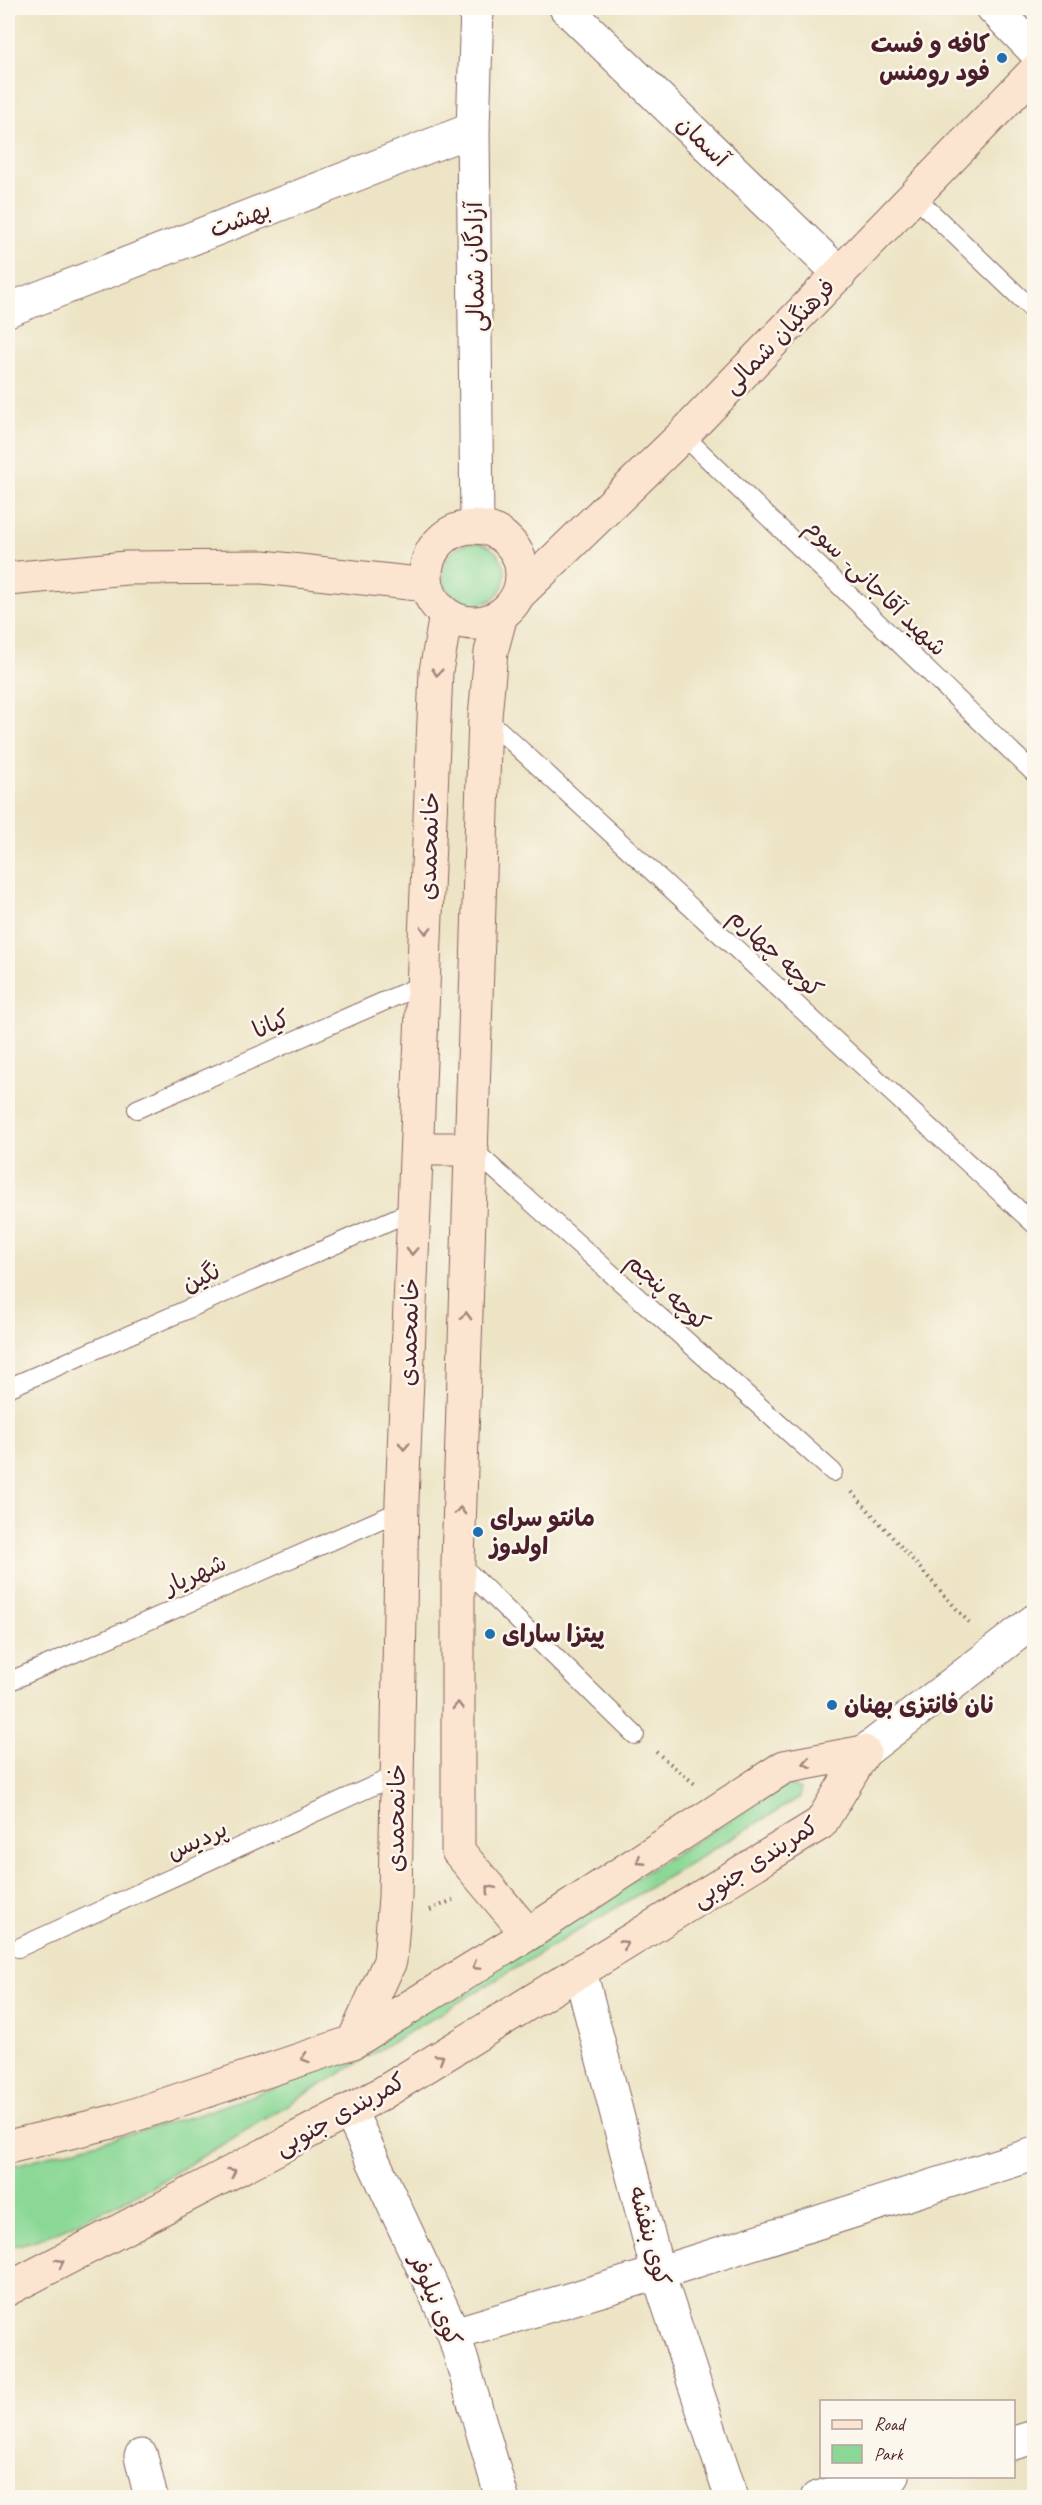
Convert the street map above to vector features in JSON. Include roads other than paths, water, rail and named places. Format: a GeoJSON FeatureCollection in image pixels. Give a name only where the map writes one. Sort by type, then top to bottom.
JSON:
{"type":"FeatureCollection","features":[{"type":"Feature","properties":{"kind":"main road","name":"فرهنگیان شمالی"},"geometry":{"type":"LineString","coordinates":[[509,605],[683,435],[1035,72]]}},
{"type":"Feature","properties":{"kind":"main road"},"geometry":{"type":"LineString","coordinates":[[509,605],[488,621],[473,623],[459,621],[446,615],[430,596],[427,585],[426,570],[430,556],[438,543],[449,534],[463,528],[477,527],[493,531],[506,540],[516,552],[521,567],[522,581],[509,605],[491,652],[486,717],[458,1562],[458,1851],[528,1934]]}},
{"type":"Feature","properties":{"kind":"main road"},"geometry":{"type":"LineString","coordinates":[[8,579],[126,568],[262,567],[427,585]]}},
{"type":"Feature","properties":{"kind":"main road","name":"خانمحمدی"},"geometry":{"type":"LineString","coordinates":[[353,2042],[390,1961],[397,1775],[402,1510],[436,671],[446,615]]}},
{"type":"Feature","properties":{"kind":"main road"},"geometry":{"type":"LineString","coordinates":[[417,1149],[472,1149]]}},
{"type":"Feature","properties":{"kind":"main road"},"geometry":{"type":"LineString","coordinates":[[8,2146],[116,2121],[353,2042],[528,1934],[784,1767],[864,1752]]}},
{"type":"Feature","properties":{"kind":"main road","name":"کمربندی جنوبی"},"geometry":{"type":"LineString","coordinates":[[13,2282],[350,2111],[821,1823],[864,1752]]}},
{"type":"Feature","properties":{"kind":"street","name":"آزادگان شمالی"},"geometry":{"type":"LineString","coordinates":[[477,8],[473,129],[477,527]]}},
{"type":"Feature","properties":{"kind":"street","name":"آسمان"},"geometry":{"type":"LineString","coordinates":[[566,8],[840,274]]}},
{"type":"Feature","properties":{"kind":"street"},"geometry":{"type":"LineString","coordinates":[[993,8],[1035,50]]}},
{"type":"Feature","properties":{"kind":"street","name":"بهشت"},"geometry":{"type":"LineString","coordinates":[[8,310],[473,129]]}},
{"type":"Feature","properties":{"kind":"street"},"geometry":{"type":"LineString","coordinates":[[864,1752],[1035,1621]]}},
{"type":"Feature","properties":{"kind":"street","name":"کوی بنفشه"},"geometry":{"type":"LineString","coordinates":[[580,1971],[658,2272],[732,2498]]}},
{"type":"Feature","properties":{"kind":"street","name":"کوی نیلوفر"},"geometry":{"type":"LineString","coordinates":[[350,2111],[454,2334],[502,2498]]}},
{"type":"Feature","properties":{"kind":"street"},"geometry":{"type":"LineString","coordinates":[[454,2334],[1035,2154]]}},
{"type":"Feature","properties":{"kind":"street"},"geometry":{"type":"LineString","coordinates":[[1015,2443],[1035,2437]]}},
{"type":"Feature","properties":{"kind":"street"},"geometry":{"type":"LineString","coordinates":[[141,2457],[151,2498]]}},
{"type":"Feature","properties":{"kind":"street"},"geometry":{"type":"LineString","coordinates":[[817,2498],[886,2478]]}},
{"type":"Feature","properties":{"kind":"lane"},"geometry":{"type":"LineString","coordinates":[[914,196],[1035,310]]}},
{"type":"Feature","properties":{"kind":"lane","name":"شهید آقاجانی- سوم"},"geometry":{"type":"LineString","coordinates":[[683,435],[1035,773]]}},
{"type":"Feature","properties":{"kind":"lane","name":"کوچه چهارم"},"geometry":{"type":"LineString","coordinates":[[486,717],[1035,1224]]}},
{"type":"Feature","properties":{"kind":"lane","name":"کیانا"},"geometry":{"type":"LineString","coordinates":[[137,1109],[423,984]]}},
{"type":"Feature","properties":{"kind":"lane","name":"کوچه پنجم"},"geometry":{"type":"LineString","coordinates":[[472,1149],[833,1472]]}},
{"type":"Feature","properties":{"kind":"lane","name":"نگین"},"geometry":{"type":"LineString","coordinates":[[8,1388],[414,1210]]}},
{"type":"Feature","properties":{"kind":"lane","name":"شهریار"},"geometry":{"type":"LineString","coordinates":[[8,1682],[402,1510]]}},
{"type":"Feature","properties":{"kind":"lane"},"geometry":{"type":"LineString","coordinates":[[458,1562],[635,1735]]}},
{"type":"Feature","properties":{"kind":"lane","name":"پردیس"},"geometry":{"type":"LineString","coordinates":[[18,1948],[397,1775]]}},
{"type":"Feature","properties":{"kind":"place","name":"کافه و فست فود رومنس"},"geometry":{"type":"Point","coordinates":[1002,58]}},
{"type":"Feature","properties":{"kind":"place","name":"مانتو سرای اولدوز"},"geometry":{"type":"Point","coordinates":[478,1532]}},
{"type":"Feature","properties":{"kind":"place","name":"پیتزا سارای"},"geometry":{"type":"Point","coordinates":[490,1634]}},
{"type":"Feature","properties":{"kind":"place","name":"نان فانتزی بهنان"},"geometry":{"type":"Point","coordinates":[832,1705]}}]}
